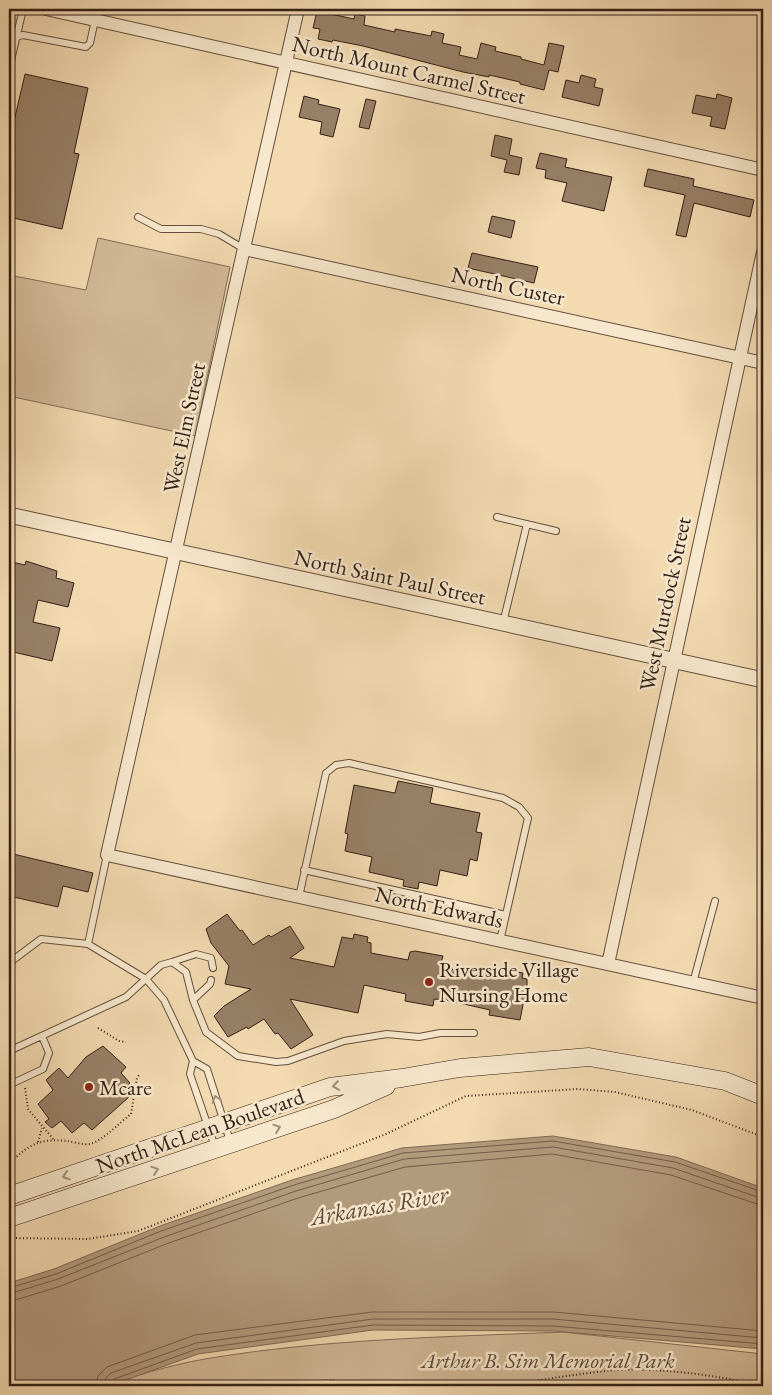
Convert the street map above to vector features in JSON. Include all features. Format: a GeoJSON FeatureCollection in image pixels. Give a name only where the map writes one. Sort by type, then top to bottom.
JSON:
{"type":"FeatureCollection","features":[{"type":"Feature","properties":{"kind":"main road","name":"North McLean Boulevard"},"geometry":{"type":"LineString","coordinates":[[9,1196],[216,1124],[330,1087],[402,1078],[460,1068],[589,1057],[725,1081],[763,1096]]}},
{"type":"Feature","properties":{"kind":"main road","name":"North McLean Boulevard"},"geometry":{"type":"LineString","coordinates":[[9,1218],[334,1108],[402,1078]]}},
{"type":"Feature","properties":{"kind":"street","name":"North Mount Carmel Street"},"geometry":{"type":"LineString","coordinates":[[46,9],[74,12],[95,20],[763,170]]}},
{"type":"Feature","properties":{"kind":"street","name":"West Elm Street"},"geometry":{"type":"LineString","coordinates":[[107,854],[177,554],[298,9]]}},
{"type":"Feature","properties":{"kind":"street","name":"North Custer"},"geometry":{"type":"LineString","coordinates":[[244,249],[763,363]]}},
{"type":"Feature","properties":{"kind":"street","name":"West Murdock Street"},"geometry":{"type":"LineString","coordinates":[[608,964],[673,658],[763,252]]}},
{"type":"Feature","properties":{"kind":"street","name":"North Saint Paul Street"},"geometry":{"type":"LineString","coordinates":[[9,515],[177,554],[673,658],[763,680]]}},
{"type":"Feature","properties":{"kind":"street","name":"North Edwards"},"geometry":{"type":"LineString","coordinates":[[107,854],[763,998]]}},
{"type":"Feature","properties":{"kind":"lane"},"geometry":{"type":"LineString","coordinates":[[9,69],[23,9]]}},
{"type":"Feature","properties":{"kind":"lane"},"geometry":{"type":"LineString","coordinates":[[9,35],[16,37],[23,35],[86,47],[90,42],[95,20]]}},
{"type":"Feature","properties":{"kind":"lane"},"geometry":{"type":"LineString","coordinates":[[138,217],[161,229],[201,229],[219,234],[244,249]]}},
{"type":"Feature","properties":{"kind":"lane"},"geometry":{"type":"LineString","coordinates":[[497,518],[556,531]]}},
{"type":"Feature","properties":{"kind":"lane"},"geometry":{"type":"LineString","coordinates":[[504,623],[527,524]]}},
{"type":"Feature","properties":{"kind":"lane"},"geometry":{"type":"LineString","coordinates":[[298,896],[326,773],[336,766],[349,763],[359,765],[503,798],[519,807],[528,818],[500,941]]}},
{"type":"Feature","properties":{"kind":"lane"},"geometry":{"type":"LineString","coordinates":[[88,944],[107,854]]}},
{"type":"Feature","properties":{"kind":"lane"},"geometry":{"type":"LineString","coordinates":[[304,870],[506,915]]}},
{"type":"Feature","properties":{"kind":"lane"},"geometry":{"type":"LineString","coordinates":[[693,983],[715,900]]}},
{"type":"Feature","properties":{"kind":"lane"},"geometry":{"type":"LineString","coordinates":[[9,963],[41,939],[88,944],[146,979],[164,1000],[193,1061],[207,1069],[216,1124],[223,1146]]}},
{"type":"Feature","properties":{"kind":"lane"},"geometry":{"type":"LineString","coordinates":[[9,1051],[126,997],[161,965],[196,954],[210,958],[213,968]]}},
{"type":"Feature","properties":{"kind":"lane"},"geometry":{"type":"LineString","coordinates":[[172,962],[186,972],[192,1000],[206,1032],[227,1050],[238,1056],[276,1062],[296,1058],[344,1041],[387,1034],[419,1037],[440,1033],[474,1033]]}},
{"type":"Feature","properties":{"kind":"lane"},"geometry":{"type":"LineString","coordinates":[[192,1000],[210,984],[211,980]]}},
{"type":"Feature","properties":{"kind":"lane"},"geometry":{"type":"LineString","coordinates":[[9,1085],[43,1069],[49,1053],[42,1036]]}},
{"type":"Feature","properties":{"kind":"lane"},"geometry":{"type":"LineString","coordinates":[[193,1061],[190,1074],[216,1124],[223,1146]]}},
{"type":"Feature","properties":{"kind":"path"},"geometry":{"type":"LineString","coordinates":[[98,1028],[119,1041],[126,1042]]}},
{"type":"Feature","properties":{"kind":"path"},"geometry":{"type":"LineString","coordinates":[[9,1164],[26,1148],[38,1142],[54,1140],[88,1144],[97,1142],[130,1114],[137,1078],[140,1074]]}},
{"type":"Feature","properties":{"kind":"path"},"geometry":{"type":"LineString","coordinates":[[25,1088],[28,1109],[54,1140]]}},
{"type":"Feature","properties":{"kind":"path"},"geometry":{"type":"LineString","coordinates":[[9,1238],[88,1239],[138,1231],[386,1134],[466,1096],[578,1089],[615,1092],[692,1110],[763,1137]]}},
{"type":"Feature","properties":{"kind":"path"},"geometry":{"type":"LineString","coordinates":[[38,1142],[42,1128]]}},
{"type":"Feature","properties":{"kind":"path"},"geometry":{"type":"LineString","coordinates":[[500,1386],[607,1371],[641,1370],[734,1380],[761,1386]]}},
{"type":"Feature","properties":{"kind":"path"},"geometry":{"type":"LineString","coordinates":[[267,1386],[332,1380],[370,1386]]}},
{"type":"Feature","properties":{"kind":"green space"},"geometry":{"type":"Polygon","coordinates":[[[98,238],[230,267],[195,436],[9,396],[9,275],[86,290],[98,238]]]}},
{"type":"Feature","properties":{"kind":"green space","name":"Arthur B. Sim Memorial Park"},"geometry":{"type":"Polygon","coordinates":[[[563,1332],[763,1354],[763,1386],[98,1386],[165,1368],[249,1352],[429,1337],[563,1332]]]}},
{"type":"Feature","properties":{"kind":"water","name":"Arkansas River"},"geometry":{"type":"Polygon","coordinates":[[[553,1136],[676,1157],[763,1188],[763,1349],[553,1331],[373,1330],[198,1354],[109,1386],[9,1386],[9,1283],[54,1269],[160,1226],[292,1180],[402,1148],[553,1136]]]}},
{"type":"Feature","properties":{"kind":"building"},"geometry":{"type":"Polygon","coordinates":[[[317,11],[354,19],[355,14],[365,16],[364,25],[395,32],[395,29],[431,36],[432,31],[444,34],[442,43],[461,47],[459,55],[477,59],[481,43],[496,47],[495,51],[544,65],[549,43],[564,46],[558,72],[549,70],[544,90],[520,84],[520,82],[489,75],[489,77],[463,72],[363,46],[318,39],[320,29],[313,28],[317,11]]]}},
{"type":"Feature","properties":{"kind":"building"},"geometry":{"type":"Polygon","coordinates":[[[25,74],[88,88],[74,153],[79,154],[62,229],[9,217],[9,143],[25,74]]]}},
{"type":"Feature","properties":{"kind":"building"},"geometry":{"type":"Polygon","coordinates":[[[581,75],[596,79],[594,87],[603,89],[599,106],[562,97],[566,80],[579,83],[581,75]]]}},
{"type":"Feature","properties":{"kind":"building"},"geometry":{"type":"Polygon","coordinates":[[[717,94],[732,98],[725,129],[710,126],[712,117],[692,113],[696,95],[716,99],[717,94]]]}},
{"type":"Feature","properties":{"kind":"building"},"geometry":{"type":"Polygon","coordinates":[[[304,96],[319,100],[318,104],[340,109],[333,137],[320,134],[322,122],[299,117],[304,96]]]}},
{"type":"Feature","properties":{"kind":"building"},"geometry":{"type":"Polygon","coordinates":[[[366,99],[376,101],[369,129],[359,127],[366,99]]]}},
{"type":"Feature","properties":{"kind":"building"},"geometry":{"type":"Polygon","coordinates":[[[495,135],[512,139],[509,155],[522,158],[519,175],[504,172],[507,160],[491,156],[495,135]]]}},
{"type":"Feature","properties":{"kind":"building"},"geometry":{"type":"Polygon","coordinates":[[[540,153],[567,159],[565,167],[612,177],[604,211],[562,201],[567,183],[545,178],[546,170],[536,168],[540,153]]]}},
{"type":"Feature","properties":{"kind":"building"},"geometry":{"type":"Polygon","coordinates":[[[648,169],[694,179],[693,186],[754,200],[750,217],[694,203],[686,237],[676,235],[685,195],[644,186],[648,169]]]}},
{"type":"Feature","properties":{"kind":"building"},"geometry":{"type":"Polygon","coordinates":[[[492,216],[515,221],[511,238],[488,232],[492,216]]]}},
{"type":"Feature","properties":{"kind":"building"},"geometry":{"type":"Polygon","coordinates":[[[472,253],[538,267],[534,283],[468,268],[472,253]]]}},
{"type":"Feature","properties":{"kind":"building"},"geometry":{"type":"Polygon","coordinates":[[[26,561],[57,571],[56,578],[74,583],[68,607],[38,600],[33,622],[60,628],[52,661],[9,651],[9,619],[14,596],[9,594],[9,568],[12,562],[25,565],[26,561]]]}},
{"type":"Feature","properties":{"kind":"building"},"geometry":{"type":"Polygon","coordinates":[[[398,781],[433,788],[430,803],[480,813],[476,832],[482,833],[477,861],[470,859],[467,876],[440,870],[437,886],[419,882],[418,889],[403,886],[404,880],[369,872],[372,857],[345,851],[348,834],[345,833],[354,785],[395,793],[398,781]]]}},
{"type":"Feature","properties":{"kind":"building"},"geometry":{"type":"Polygon","coordinates":[[[9,853],[93,873],[88,892],[63,886],[58,907],[9,896],[9,853]]]}},
{"type":"Feature","properties":{"kind":"building","name":"Riverside Village Nursing Home"},"geometry":{"type":"Polygon","coordinates":[[[227,914],[253,945],[269,935],[271,937],[290,926],[304,948],[290,958],[334,967],[342,937],[353,939],[354,934],[368,937],[367,942],[371,943],[371,953],[408,960],[410,952],[415,951],[443,956],[440,967],[495,977],[498,968],[523,973],[522,978],[527,979],[527,985],[520,1020],[489,1015],[490,1010],[446,1000],[434,999],[433,1006],[405,1001],[406,994],[364,985],[358,1013],[290,999],[313,1035],[291,1049],[278,1033],[275,1034],[264,1019],[248,1029],[247,1027],[228,1037],[214,1016],[224,1006],[251,989],[225,984],[229,966],[211,943],[206,929],[227,914]]]}},
{"type":"Feature","properties":{"kind":"building","name":"Mcare"},"geometry":{"type":"Polygon","coordinates":[[[103,1046],[126,1067],[121,1073],[130,1083],[123,1090],[129,1097],[92,1130],[84,1123],[72,1133],[61,1121],[52,1128],[45,1122],[49,1119],[38,1104],[53,1090],[46,1080],[59,1068],[68,1078],[86,1057],[103,1046]]]}},
{"type":"Feature","properties":{"kind":"place","name":"Riverside Village Nursing Home"},"geometry":{"type":"Point","coordinates":[429,982]}},
{"type":"Feature","properties":{"kind":"place","name":"Mcare"},"geometry":{"type":"Point","coordinates":[89,1087]}}]}
